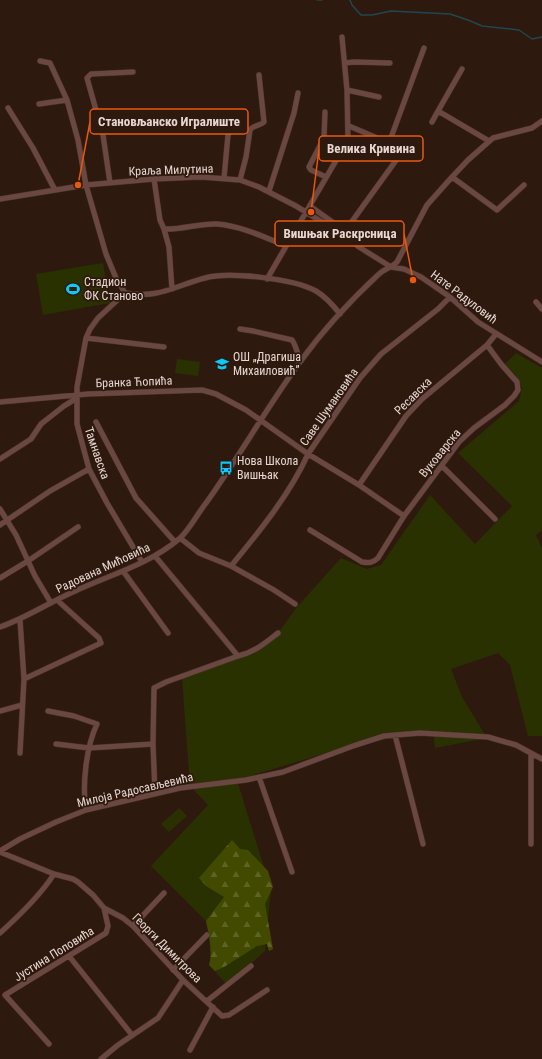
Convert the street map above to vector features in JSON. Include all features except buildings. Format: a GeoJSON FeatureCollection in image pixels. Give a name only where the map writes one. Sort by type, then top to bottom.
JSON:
{"type":"FeatureCollection","features":[{"type":"Feature","properties":{"kind":"street"},"geometry":{"type":"LineString","coordinates":[[268,279],[348,140],[349,126],[347,90],[342,37]]}},
{"type":"Feature","properties":{"kind":"street"},"geometry":{"type":"LineString","coordinates":[[345,231],[397,159],[397,151],[389,146],[388,143],[424,48]]}},
{"type":"Feature","properties":{"kind":"street"},"geometry":{"type":"LineString","coordinates":[[40,61],[50,63],[67,100],[78,140],[86,185],[106,254],[116,278],[125,293],[146,295],[161,293],[218,275],[268,279],[308,287],[326,299],[340,314]]}},
{"type":"Feature","properties":{"kind":"street"},"geometry":{"type":"LineString","coordinates":[[345,63],[390,63]]}},
{"type":"Feature","properties":{"kind":"street"},"geometry":{"type":"LineString","coordinates":[[432,122],[462,69]]}},
{"type":"Feature","properties":{"kind":"street"},"geometry":{"type":"LineString","coordinates":[[110,183],[103,135],[87,78],[90,74],[133,72]]}},
{"type":"Feature","properties":{"kind":"street"},"geometry":{"type":"LineString","coordinates":[[240,180],[246,157],[251,127],[264,122],[259,74]]}},
{"type":"Feature","properties":{"kind":"street"},"geometry":{"type":"LineString","coordinates":[[347,90],[379,97]]}},
{"type":"Feature","properties":{"kind":"street"},"geometry":{"type":"LineString","coordinates":[[269,191],[294,113],[298,93]]}},
{"type":"Feature","properties":{"kind":"street"},"geometry":{"type":"LineString","coordinates":[[39,104],[67,100]]}},
{"type":"Feature","properties":{"kind":"street"},"geometry":{"type":"LineString","coordinates":[[8,108],[33,148],[55,190]]}},
{"type":"Feature","properties":{"kind":"street"},"geometry":{"type":"LineString","coordinates":[[438,111],[489,141]]}},
{"type":"Feature","properties":{"kind":"street"},"geometry":{"type":"LineString","coordinates":[[325,112],[324,138],[309,167],[310,170],[326,177]]}},
{"type":"Feature","properties":{"kind":"street","name":"Радована Мићовића"},"geometry":{"type":"LineString","coordinates":[[0,627],[20,620],[73,592],[155,556],[180,538],[227,474],[260,421],[301,361],[340,314],[380,272],[391,267],[399,258],[427,205],[452,177],[489,141],[500,135],[532,128],[542,121]]}},
{"type":"Feature","properties":{"kind":"street"},"geometry":{"type":"LineString","coordinates":[[349,126],[375,137]]}},
{"type":"Feature","properties":{"kind":"street"},"geometry":{"type":"LineString","coordinates":[[224,178],[228,135],[231,130]]}},
{"type":"Feature","properties":{"kind":"street","name":"Краља Милутина"},"geometry":{"type":"LineString","coordinates":[[0,198],[86,185],[154,179],[191,177],[240,180],[269,191],[306,212],[391,267]]}},
{"type":"Feature","properties":{"kind":"street"},"geometry":{"type":"LineString","coordinates":[[452,177],[497,210],[524,185]]}},
{"type":"Feature","properties":{"kind":"street"},"geometry":{"type":"LineString","coordinates":[[154,179],[160,220],[164,229],[170,253],[172,289]]}},
{"type":"Feature","properties":{"kind":"street"},"geometry":{"type":"LineString","coordinates":[[310,206],[345,231],[348,238]]}},
{"type":"Feature","properties":{"kind":"street"},"geometry":{"type":"LineString","coordinates":[[164,229],[218,224],[255,233],[286,246]]}},
{"type":"Feature","properties":{"kind":"street","name":"Нате Радуловић"},"geometry":{"type":"LineString","coordinates":[[391,267],[404,269],[437,287],[478,322],[542,362]]}},
{"type":"Feature","properties":{"kind":"street","name":"Тамнавска"},"geometry":{"type":"LineString","coordinates":[[125,293],[98,318],[90,329],[86,338],[77,397],[77,424],[89,469],[142,562]]}},
{"type":"Feature","properties":{"kind":"street","name":"Саве Шумановића"},"geometry":{"type":"LineString","coordinates":[[231,566],[250,543],[277,505],[304,463],[308,454],[360,378],[381,354],[450,297]]}},
{"type":"Feature","properties":{"kind":"street"},"geometry":{"type":"LineString","coordinates":[[536,302],[542,309]]}},
{"type":"Feature","properties":{"kind":"street"},"geometry":{"type":"LineString","coordinates":[[240,329],[292,340],[296,353],[301,361]]}},
{"type":"Feature","properties":{"kind":"street","name":"Ресавска"},"geometry":{"type":"LineString","coordinates":[[359,485],[406,416],[430,391],[487,345],[496,334]]}},
{"type":"Feature","properties":{"kind":"street"},"geometry":{"type":"LineString","coordinates":[[86,338],[164,347]]}},
{"type":"Feature","properties":{"kind":"street","name":"Вуковарска"},"geometry":{"type":"LineString","coordinates":[[310,530],[360,561],[370,563],[375,561],[404,516],[459,442],[474,428],[505,405],[518,390],[517,382],[487,345]]}},
{"type":"Feature","properties":{"kind":"street","name":"Бранка Ћопића"},"geometry":{"type":"LineString","coordinates":[[0,402],[202,390],[216,394],[246,410],[308,454],[359,485],[404,516]]}},
{"type":"Feature","properties":{"kind":"street"},"geometry":{"type":"LineString","coordinates":[[0,459],[31,439],[41,424],[77,397]]}},
{"type":"Feature","properties":{"kind":"street"},"geometry":{"type":"LineString","coordinates":[[96,422],[136,498],[175,542]]}},
{"type":"Feature","properties":{"kind":"street"},"geometry":{"type":"LineString","coordinates":[[442,466],[495,519]]}},
{"type":"Feature","properties":{"kind":"street"},"geometry":{"type":"LineString","coordinates":[[0,525],[50,491],[89,469]]}},
{"type":"Feature","properties":{"kind":"street"},"geometry":{"type":"LineString","coordinates":[[0,509],[51,603]]}},
{"type":"Feature","properties":{"kind":"street"},"geometry":{"type":"LineString","coordinates":[[0,578],[78,527]]}},
{"type":"Feature","properties":{"kind":"street"},"geometry":{"type":"LineString","coordinates":[[180,538],[199,553],[231,566],[274,590],[295,604]]}},
{"type":"Feature","properties":{"kind":"street"},"geometry":{"type":"LineString","coordinates":[[155,556],[238,656]]}},
{"type":"Feature","properties":{"kind":"street"},"geometry":{"type":"LineString","coordinates":[[123,571],[168,633]]}},
{"type":"Feature","properties":{"kind":"street"},"geometry":{"type":"LineString","coordinates":[[24,679],[101,643],[99,638],[57,600]]}},
{"type":"Feature","properties":{"kind":"street"},"geometry":{"type":"LineString","coordinates":[[20,620],[24,679],[20,753]]}},
{"type":"Feature","properties":{"kind":"street"},"geometry":{"type":"LineString","coordinates":[[155,793],[153,744],[154,688],[166,682],[256,650],[278,633]]}},
{"type":"Feature","properties":{"kind":"street"},"geometry":{"type":"LineString","coordinates":[[0,711],[22,705]]}},
{"type":"Feature","properties":{"kind":"street"},"geometry":{"type":"LineString","coordinates":[[48,711],[74,716],[97,724],[90,748],[84,788],[86,810]]}},
{"type":"Feature","properties":{"kind":"street","name":"Милоја Радосављевића"},"geometry":{"type":"LineString","coordinates":[[0,852],[20,839],[42,828],[86,810],[190,786],[246,780],[283,772],[384,736],[420,733],[488,736],[512,744],[542,760]]}},
{"type":"Feature","properties":{"kind":"street"},"geometry":{"type":"LineString","coordinates":[[395,735],[423,844]]}},
{"type":"Feature","properties":{"kind":"street"},"geometry":{"type":"LineString","coordinates":[[56,744],[90,748],[153,744]]}},
{"type":"Feature","properties":{"kind":"street"},"geometry":{"type":"LineString","coordinates":[[531,754],[531,844]]}},
{"type":"Feature","properties":{"kind":"street"},"geometry":{"type":"LineString","coordinates":[[259,777],[292,872]]}},
{"type":"Feature","properties":{"kind":"street","name":"Георги Димитрова"},"geometry":{"type":"LineString","coordinates":[[0,852],[54,874],[73,879],[93,895],[104,908],[133,926],[173,970],[219,1014],[225,1016],[268,990]]}},
{"type":"Feature","properties":{"kind":"street"},"geometry":{"type":"LineString","coordinates":[[0,933],[48,884],[54,874]]}},
{"type":"Feature","properties":{"kind":"street"},"geometry":{"type":"LineString","coordinates":[[133,926],[164,892]]}},
{"type":"Feature","properties":{"kind":"street","name":"Јустина Поповића"},"geometry":{"type":"LineString","coordinates":[[49,1044],[5,995],[106,933],[108,926],[104,908]]}},
{"type":"Feature","properties":{"kind":"street"},"geometry":{"type":"LineString","coordinates":[[173,970],[206,935]]}},
{"type":"Feature","properties":{"kind":"street"},"geometry":{"type":"LineString","coordinates":[[70,956],[132,1035]]}},
{"type":"Feature","properties":{"kind":"street"},"geometry":{"type":"LineString","coordinates":[[207,1001],[251,966]]}},
{"type":"Feature","properties":{"kind":"street"},"geometry":{"type":"LineString","coordinates":[[101,1059],[132,1035],[158,1018],[183,980]]}},
{"type":"Feature","properties":{"kind":"street"},"geometry":{"type":"LineString","coordinates":[[190,1050],[213,1007]]}},
{"type":"Feature","properties":{"kind":"green space","name":"Стадион ФК Станово"},"geometry":{"type":"Polygon","coordinates":[[[103,263],[110,303],[43,315],[36,274],[103,263]]]}},
{"type":"Feature","properties":{"kind":"green space"},"geometry":{"type":"Polygon","coordinates":[[[516,353],[542,368],[542,530],[536,535],[542,548],[542,736],[528,736],[510,665],[498,653],[451,669],[462,697],[487,738],[435,748],[433,730],[343,748],[237,780],[271,890],[265,951],[227,985],[209,965],[211,958],[206,921],[151,866],[208,805],[190,786],[182,678],[248,654],[278,633],[297,607],[341,558],[367,569],[381,565],[430,495],[475,544],[512,506],[458,453],[519,401],[522,388],[516,376],[505,364],[516,353]]]}},
{"type":"Feature","properties":{"kind":"green space"},"geometry":{"type":"Polygon","coordinates":[[[177,359],[200,362],[198,376],[175,373],[177,359]]]}},
{"type":"Feature","properties":{"kind":"green space"},"geometry":{"type":"Polygon","coordinates":[[[179,808],[187,816],[169,832],[161,824],[179,808]]]}},
{"type":"Feature","properties":{"kind":"green space"},"geometry":{"type":"Polygon","coordinates":[[[232,840],[240,849],[248,850],[268,871],[273,887],[265,904],[273,949],[269,951],[267,944],[257,946],[215,971],[209,965],[211,949],[206,921],[224,897],[206,886],[199,878],[232,840]]]}},
{"type":"Feature","properties":{"kind":"waterway"},"geometry":{"type":"LineString","coordinates":[[317,0],[322,0]]}},
{"type":"Feature","properties":{"kind":"waterway"},"geometry":{"type":"LineString","coordinates":[[350,0],[352,5],[361,15],[372,15],[391,11],[450,14],[482,26],[519,30],[532,39],[542,37]]}},
{"type":"Feature","properties":{"kind":"place","name":"Становљанско Игралиште"},"geometry":{"type":"Point","coordinates":[78,185]}},
{"type":"Feature","properties":{"kind":"place","name":"Велика Кривина"},"geometry":{"type":"Point","coordinates":[311,212]}},
{"type":"Feature","properties":{"kind":"place","name":"Вишњак Раскрсница"},"geometry":{"type":"Point","coordinates":[413,280]}},
{"type":"Feature","properties":{"kind":"place","name":"Стадион ФК Станово"},"geometry":{"type":"Point","coordinates":[73,289]}},
{"type":"Feature","properties":{"kind":"place","name":"ОШ „Драгиша Михаиловић”"},"geometry":{"type":"Point","coordinates":[222,364]}},
{"type":"Feature","properties":{"kind":"place","name":"Нова Школа Вишњак"},"geometry":{"type":"Point","coordinates":[226,468]}}]}
